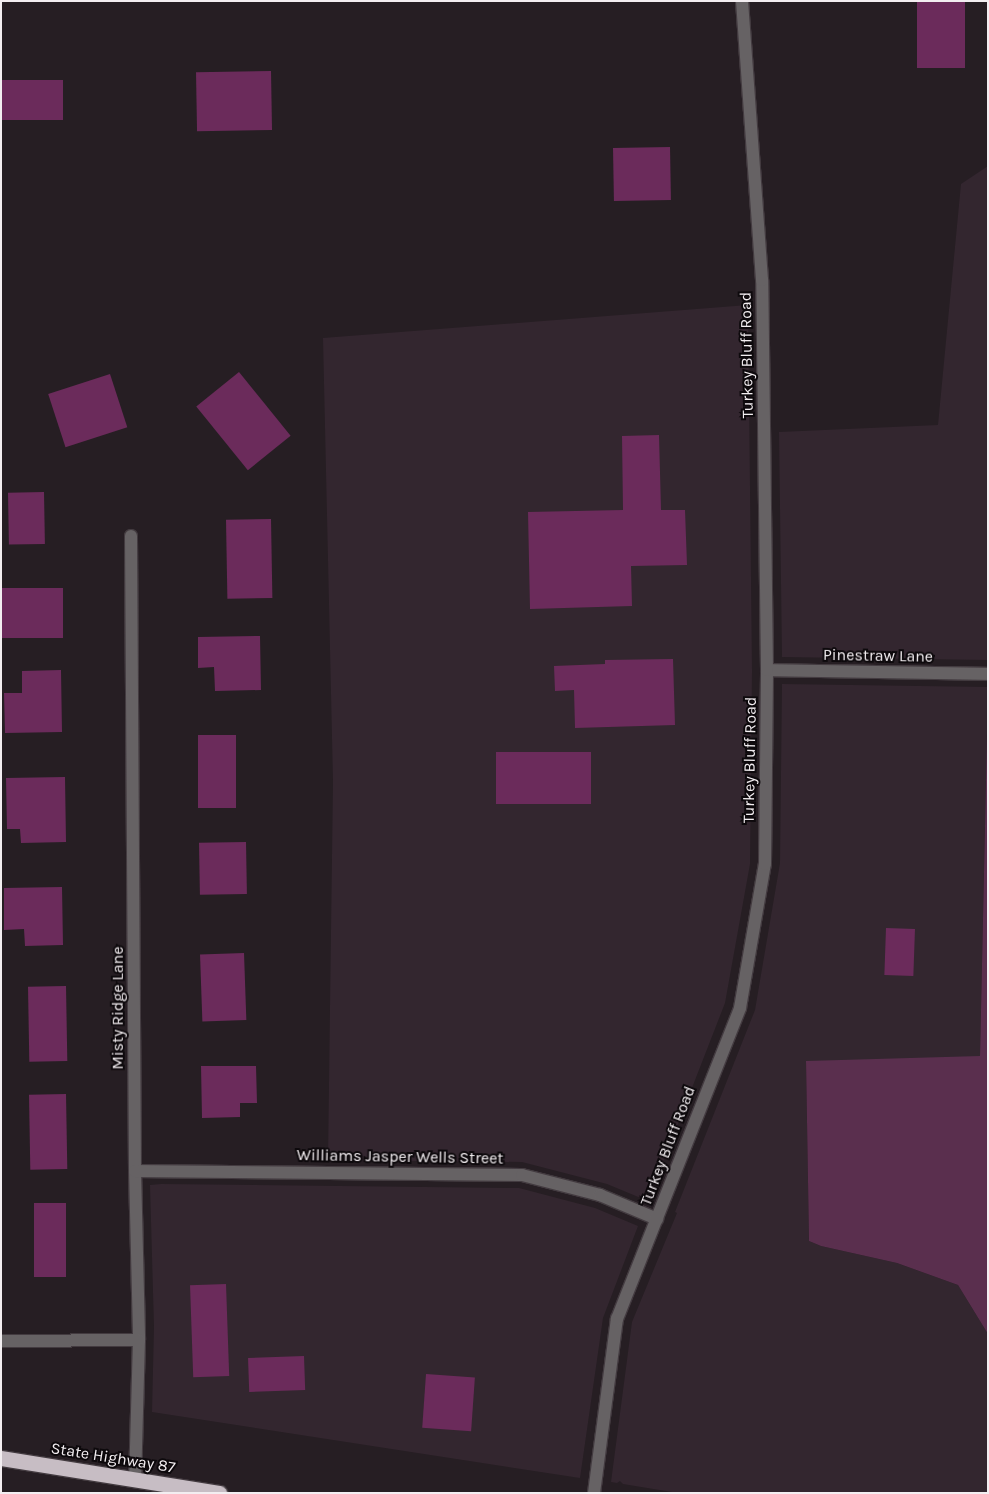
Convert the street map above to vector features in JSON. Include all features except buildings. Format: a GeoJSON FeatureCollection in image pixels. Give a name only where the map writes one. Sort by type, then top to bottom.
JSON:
{"type":"FeatureCollection","features":[{"type":"Feature","properties":{"kind":"highway","name":"State Highway 87"},"geometry":{"type":"LineString","coordinates":[[1,1458],[219,1493]]}},
{"type":"Feature","properties":{"kind":"street","name":"Turkey Bluff Road"},"geometry":{"type":"LineString","coordinates":[[594,1493],[618,1319],[740,1008],[765,864],[767,670],[762,280],[742,1]]}},
{"type":"Feature","properties":{"kind":"street","name":"Misty Ridge Lane"},"geometry":{"type":"LineString","coordinates":[[131,536],[135,1170],[139,1340],[135,1480]]}},
{"type":"Feature","properties":{"kind":"street","name":"Pinestraw Lane"},"geometry":{"type":"LineString","coordinates":[[767,670],[988,674]]}},
{"type":"Feature","properties":{"kind":"street","name":"Williams Jasper Wells Street"},"geometry":{"type":"LineString","coordinates":[[135,1170],[522,1175],[600,1196],[657,1219]]}},
{"type":"Feature","properties":{"kind":"street"},"geometry":{"type":"LineString","coordinates":[[1,1341],[139,1340]]}},
{"type":"Feature","properties":{"kind":"shaded area"},"geometry":{"type":"Polygon","coordinates":[[[988,166],[988,660],[782,657],[779,432],[938,425],[961,184],[988,166]]]}},
{"type":"Feature","properties":{"kind":"shaded area"},"geometry":{"type":"Polygon","coordinates":[[[748,305],[752,670],[750,864],[725,1003],[648,1201],[607,1184],[522,1162],[328,1160],[333,781],[323,338],[748,305]]]}},
{"type":"Feature","properties":{"kind":"shaded area"},"geometry":{"type":"Polygon","coordinates":[[[782,684],[988,687],[980,1057],[806,1062],[809,1241],[821,1246],[897,1263],[958,1285],[988,1334],[988,1493],[678,1493],[623,1484],[620,1481],[617,1483],[611,1482],[632,1322],[677,1213],[675,1212],[755,1010],[780,863],[782,684]]]}},
{"type":"Feature","properties":{"kind":"shaded area"},"geometry":{"type":"Polygon","coordinates":[[[988,689],[988,1334],[958,1285],[897,1263],[821,1246],[809,1241],[806,1061],[980,1056],[988,689]]]}},
{"type":"Feature","properties":{"kind":"shaded area"},"geometry":{"type":"Polygon","coordinates":[[[150,1185],[519,1188],[595,1208],[638,1226],[603,1318],[580,1478],[152,1412],[154,1327],[150,1185]]]}}]}
